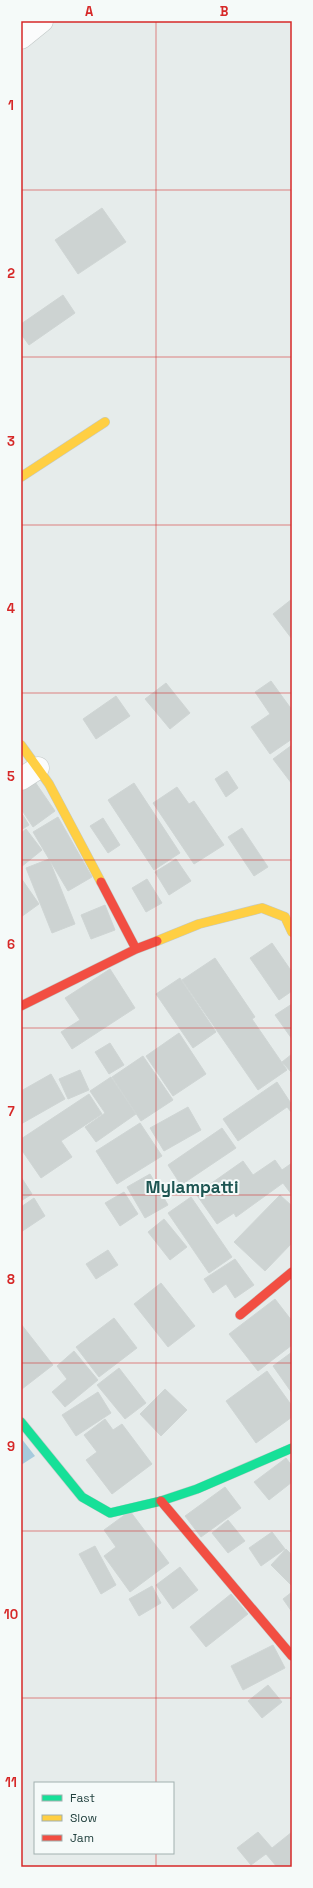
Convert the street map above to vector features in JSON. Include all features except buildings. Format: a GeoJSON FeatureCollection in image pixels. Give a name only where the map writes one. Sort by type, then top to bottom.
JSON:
{"type":"FeatureCollection","features":[{"type":"Feature","properties":{"kind":"street"},"geometry":{"type":"LineString","coordinates":[[21,38],[42,21]]}},
{"type":"Feature","properties":{"kind":"street"},"geometry":{"type":"LineString","coordinates":[[21,477],[105,422]]}},
{"type":"Feature","properties":{"kind":"street"},"geometry":{"type":"LineString","coordinates":[[21,745],[29,774],[49,784],[136,949]]}},
{"type":"Feature","properties":{"kind":"street"},"geometry":{"type":"LineString","coordinates":[[21,1006],[136,949],[199,924],[262,908],[290,920]]}},
{"type":"Feature","properties":{"kind":"street"},"geometry":{"type":"LineString","coordinates":[[240,1314],[292,1272]]}},
{"type":"Feature","properties":{"kind":"street"},"geometry":{"type":"LineString","coordinates":[[21,1422],[82,1497],[110,1513],[161,1501],[197,1489],[292,1448]]}},
{"type":"Feature","properties":{"kind":"street"},"geometry":{"type":"LineString","coordinates":[[161,1501],[292,1656]]}},
{"type":"Feature","properties":{"kind":"water"},"geometry":{"type":"Polygon","coordinates":[[[21,1438],[35,1456],[21,1465],[21,1438]]]}},
{"type":"Feature","properties":{"kind":"traffic: fast"},"geometry":{"type":"LineString","coordinates":[[21,1422],[82,1497],[110,1513],[161,1501],[197,1489],[292,1448]]}},
{"type":"Feature","properties":{"kind":"traffic: slow"},"geometry":{"type":"LineString","coordinates":[[21,477],[105,422]]}},
{"type":"Feature","properties":{"kind":"traffic: slow"},"geometry":{"type":"LineString","coordinates":[[21,745],[49,784],[101,882]]}},
{"type":"Feature","properties":{"kind":"traffic: slow"},"geometry":{"type":"LineString","coordinates":[[157,941],[199,924],[262,908],[285,917],[292,932]]}},
{"type":"Feature","properties":{"kind":"traffic: jam"},"geometry":{"type":"LineString","coordinates":[[101,882],[136,949]]}},
{"type":"Feature","properties":{"kind":"traffic: jam"},"geometry":{"type":"LineString","coordinates":[[21,1006],[136,949],[157,941]]}},
{"type":"Feature","properties":{"kind":"traffic: jam"},"geometry":{"type":"LineString","coordinates":[[240,1315],[292,1272]]}},
{"type":"Feature","properties":{"kind":"traffic: jam"},"geometry":{"type":"LineString","coordinates":[[161,1501],[292,1656]]}},
{"type":"Feature","properties":{"kind":"district","name":"Mylampatti"},"geometry":{"type":"Point","coordinates":[192,1187]}}]}
